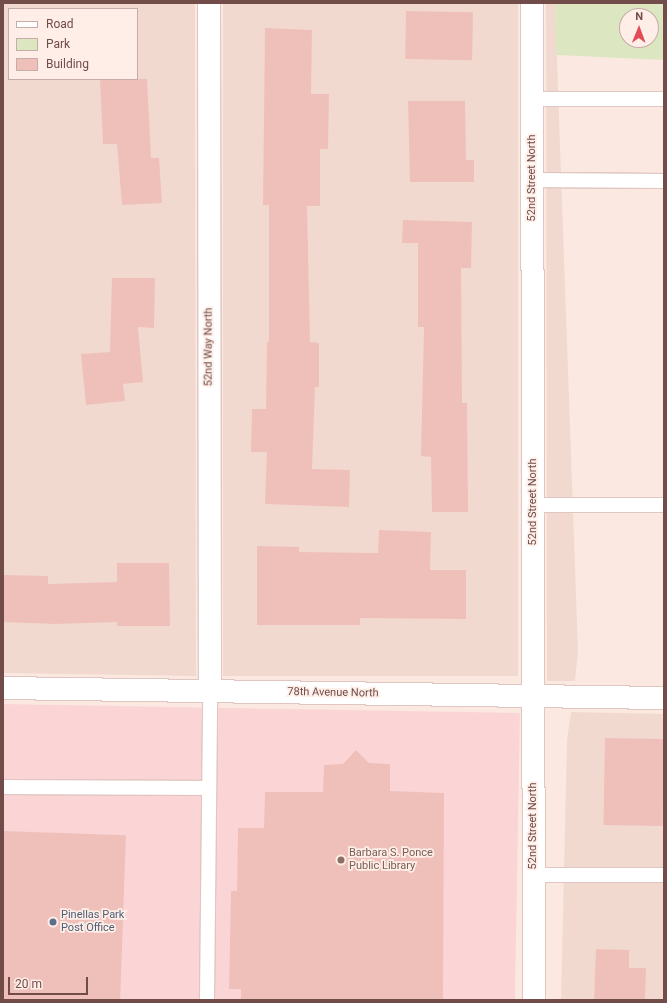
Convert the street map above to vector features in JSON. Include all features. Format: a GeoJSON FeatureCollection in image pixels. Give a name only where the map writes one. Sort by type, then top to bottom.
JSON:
{"type":"FeatureCollection","features":[{"type":"Feature","properties":{"kind":"street","name":"52nd Way North"},"geometry":{"type":"LineString","coordinates":[[209,3],[210,692]]}},
{"type":"Feature","properties":{"kind":"street","name":"52nd Street North"},"geometry":{"type":"LineString","coordinates":[[532,3],[534,1000]]}},
{"type":"Feature","properties":{"kind":"street","name":"78th Avenue North"},"geometry":{"type":"LineString","coordinates":[[3,688],[664,698]]}},
{"type":"Feature","properties":{"kind":"lane"},"geometry":{"type":"LineString","coordinates":[[532,99],[664,99]]}},
{"type":"Feature","properties":{"kind":"lane"},"geometry":{"type":"LineString","coordinates":[[532,180],[664,180]]}},
{"type":"Feature","properties":{"kind":"lane"},"geometry":{"type":"LineString","coordinates":[[533,505],[664,505]]}},
{"type":"Feature","properties":{"kind":"lane"},"geometry":{"type":"LineString","coordinates":[[207,1000],[210,692]]}},
{"type":"Feature","properties":{"kind":"lane"},"geometry":{"type":"LineString","coordinates":[[3,787],[209,788]]}},
{"type":"Feature","properties":{"kind":"lane"},"geometry":{"type":"LineString","coordinates":[[533,875],[664,876]]}},
{"type":"Feature","properties":{"kind":"shaded area"},"geometry":{"type":"Polygon","coordinates":[[[3,3],[195,3],[196,676],[3,673],[3,3]]]}},
{"type":"Feature","properties":{"kind":"shaded area"},"geometry":{"type":"Polygon","coordinates":[[[223,3],[518,3],[518,676],[223,676],[223,3]]]}},
{"type":"Feature","properties":{"kind":"shaded area"},"geometry":{"type":"Polygon","coordinates":[[[546,3],[555,3],[578,651],[575,681],[547,681],[546,3]]]}},
{"type":"Feature","properties":{"kind":"shaded area"},"geometry":{"type":"Polygon","coordinates":[[[3,704],[520,713],[515,1000],[3,1000],[3,704]]]}},
{"type":"Feature","properties":{"kind":"shaded area"},"geometry":{"type":"Polygon","coordinates":[[[571,712],[664,714],[664,1000],[561,1000],[567,740],[571,712]]]}},
{"type":"Feature","properties":{"kind":"green space"},"geometry":{"type":"Polygon","coordinates":[[[555,3],[664,3],[664,60],[556,55],[555,3]]]}},
{"type":"Feature","properties":{"kind":"building"},"geometry":{"type":"Polygon","coordinates":[[[406,11],[473,12],[472,60],[405,59],[406,11]]]}},
{"type":"Feature","properties":{"kind":"building"},"geometry":{"type":"Polygon","coordinates":[[[265,28],[312,30],[311,94],[329,94],[328,149],[320,149],[320,206],[307,206],[310,342],[319,343],[319,387],[315,387],[312,469],[350,470],[349,507],[265,504],[267,452],[251,452],[252,409],[266,409],[267,342],[269,342],[269,205],[263,205],[265,28]]]}},
{"type":"Feature","properties":{"kind":"building"},"geometry":{"type":"Polygon","coordinates":[[[147,79],[151,158],[159,158],[162,203],[122,205],[117,144],[103,144],[100,80],[147,79]]]}},
{"type":"Feature","properties":{"kind":"building"},"geometry":{"type":"Polygon","coordinates":[[[408,101],[465,101],[466,160],[474,160],[474,182],[410,182],[408,101]]]}},
{"type":"Feature","properties":{"kind":"building"},"geometry":{"type":"Polygon","coordinates":[[[403,220],[472,222],[471,268],[461,268],[462,403],[467,403],[468,512],[432,512],[431,457],[421,456],[424,327],[418,327],[418,243],[402,243],[403,220]]]}},
{"type":"Feature","properties":{"kind":"building"},"geometry":{"type":"Polygon","coordinates":[[[112,278],[155,278],[154,328],[138,327],[143,382],[123,384],[125,401],[86,405],[81,354],[110,352],[112,278]]]}},
{"type":"Feature","properties":{"kind":"building"},"geometry":{"type":"Polygon","coordinates":[[[379,530],[431,532],[430,570],[466,570],[466,619],[360,618],[360,625],[257,625],[257,546],[299,547],[299,552],[378,553],[379,530]]]}},
{"type":"Feature","properties":{"kind":"building"},"geometry":{"type":"Polygon","coordinates":[[[117,563],[169,563],[170,626],[117,626],[117,622],[55,624],[3,622],[3,575],[48,576],[48,584],[117,582],[117,563]]]}},
{"type":"Feature","properties":{"kind":"building"},"geometry":{"type":"Polygon","coordinates":[[[605,738],[664,739],[662,826],[603,825],[605,738]]]}},
{"type":"Feature","properties":{"kind":"building","name":"Barbara S. Ponce Public Library"},"geometry":{"type":"Polygon","coordinates":[[[356,750],[369,763],[390,764],[390,791],[444,793],[443,1000],[241,1000],[241,989],[229,989],[231,891],[237,891],[238,828],[264,828],[265,792],[323,792],[324,765],[343,764],[356,750]]]}},
{"type":"Feature","properties":{"kind":"building"},"geometry":{"type":"Polygon","coordinates":[[[3,831],[126,835],[120,1000],[3,1000],[3,831]]]}},
{"type":"Feature","properties":{"kind":"building"},"geometry":{"type":"Polygon","coordinates":[[[596,949],[629,950],[629,968],[646,968],[645,1000],[594,1000],[596,949]]]}},
{"type":"Feature","properties":{"kind":"place","name":"Barbara S. Ponce Public Library"},"geometry":{"type":"Point","coordinates":[341,860]}},
{"type":"Feature","properties":{"kind":"place","name":"Pinellas Park Post Office"},"geometry":{"type":"Point","coordinates":[53,922]}}]}
